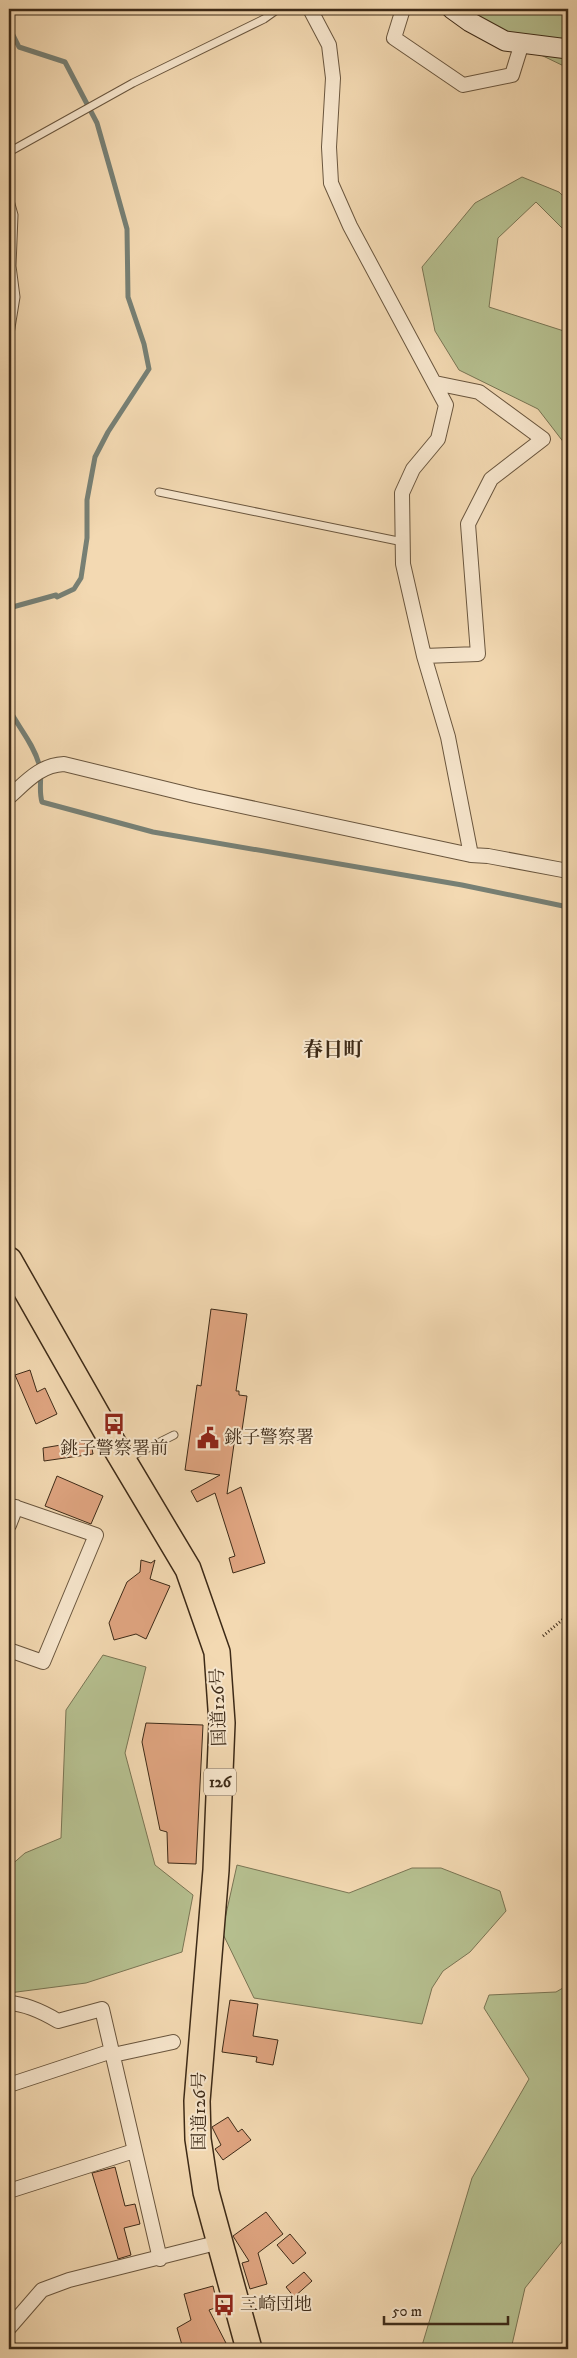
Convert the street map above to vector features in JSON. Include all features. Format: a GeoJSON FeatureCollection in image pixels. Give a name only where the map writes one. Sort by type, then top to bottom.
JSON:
{"type":"FeatureCollection","features":[{"type":"Feature","properties":{"kind":"highway","name":"国道126号"},"geometry":{"type":"LineString","coordinates":[[9,1260],[123,1461],[188,1569],[217,1652],[222,1723],[216,1870],[197,2101],[201,2164],[249,2349]]}},
{"type":"Feature","properties":{"kind":"street"},"geometry":{"type":"LineString","coordinates":[[310,9],[329,45],[333,78],[329,147],[331,183],[350,226],[446,405],[438,439],[413,469],[402,493],[403,564],[424,656],[448,738],[471,855]]}},
{"type":"Feature","properties":{"kind":"street"},"geometry":{"type":"LineString","coordinates":[[403,9],[394,38],[463,85],[512,75],[522,43]]}},
{"type":"Feature","properties":{"kind":"street"},"geometry":{"type":"LineString","coordinates":[[452,9],[488,33],[505,41],[568,49]]}},
{"type":"Feature","properties":{"kind":"street"},"geometry":{"type":"LineString","coordinates":[[424,656],[478,654],[468,524],[491,479],[543,439],[479,392],[435,383]]}},
{"type":"Feature","properties":{"kind":"street"},"geometry":{"type":"LineString","coordinates":[[9,797],[35,773],[52,764],[64,764],[195,796],[471,855],[488,856],[568,871]]}},
{"type":"Feature","properties":{"kind":"street"},"geometry":{"type":"LineString","coordinates":[[9,1525],[12,1506],[96,1535],[43,1662],[9,1650]]}},
{"type":"Feature","properties":{"kind":"street"},"geometry":{"type":"LineString","coordinates":[[9,2003],[41,2011],[58,2021],[102,2009],[160,2258]]}},
{"type":"Feature","properties":{"kind":"street"},"geometry":{"type":"LineString","coordinates":[[9,2085],[112,2053],[173,2042]]}},
{"type":"Feature","properties":{"kind":"street"},"geometry":{"type":"LineString","coordinates":[[9,2191],[134,2151]]}},
{"type":"Feature","properties":{"kind":"street"},"geometry":{"type":"LineString","coordinates":[[9,2328],[42,2290],[69,2280],[220,2242]]}},
{"type":"Feature","properties":{"kind":"lane"},"geometry":{"type":"LineString","coordinates":[[9,152],[133,83],[264,19],[278,9]]}},
{"type":"Feature","properties":{"kind":"lane"},"geometry":{"type":"LineString","coordinates":[[9,197],[14,215],[12,266],[16,297],[9,340]]}},
{"type":"Feature","properties":{"kind":"lane"},"geometry":{"type":"LineString","coordinates":[[159,492],[403,542]]}},
{"type":"Feature","properties":{"kind":"lane"},"geometry":{"type":"LineString","coordinates":[[123,1461],[174,1435]]}},
{"type":"Feature","properties":{"kind":"path"},"geometry":{"type":"LineString","coordinates":[[543,1636],[568,1615]]}},
{"type":"Feature","properties":{"kind":"green space"},"geometry":{"type":"Polygon","coordinates":[[[462,9],[568,9],[568,68],[489,30],[462,9]]]}},
{"type":"Feature","properties":{"kind":"green space"},"geometry":{"type":"Polygon","coordinates":[[[522,177],[559,192],[568,201],[568,234],[536,202],[498,238],[489,307],[567,332],[568,448],[538,409],[459,370],[435,331],[422,267],[475,203],[522,177]]]}},
{"type":"Feature","properties":{"kind":"green space"},"geometry":{"type":"Polygon","coordinates":[[[103,1655],[146,1667],[125,1753],[155,1865],[193,1895],[182,1952],[86,1983],[9,1993],[9,1867],[25,1853],[61,1838],[66,1710],[103,1655]]]}},
{"type":"Feature","properties":{"kind":"green space"},"geometry":{"type":"Polygon","coordinates":[[[237,1865],[349,1893],[412,1868],[441,1868],[500,1891],[506,1911],[470,1952],[443,1971],[432,1988],[422,2024],[254,1998],[222,1932],[237,1865]]]}},
{"type":"Feature","properties":{"kind":"green space"},"geometry":{"type":"Polygon","coordinates":[[[568,1985],[568,2234],[525,2288],[511,2349],[421,2349],[472,2178],[529,2079],[484,2008],[489,1995],[556,1992],[568,1985]]]}},
{"type":"Feature","properties":{"kind":"building"},"geometry":{"type":"Polygon","coordinates":[[[211,1309],[247,1314],[236,1391],[239,1391],[239,1395],[247,1396],[241,1437],[235,1437],[227,1494],[241,1487],[265,1563],[233,1573],[229,1558],[235,1556],[215,1493],[197,1502],[191,1491],[220,1475],[185,1470],[197,1385],[201,1386],[211,1309]]]}},
{"type":"Feature","properties":{"kind":"building"},"geometry":{"type":"Polygon","coordinates":[[[30,1370],[37,1392],[45,1388],[57,1414],[36,1424],[15,1375],[30,1370]]]}},
{"type":"Feature","properties":{"kind":"building"},"geometry":{"type":"Polygon","coordinates":[[[85,1441],[85,1444],[91,1443],[93,1454],[44,1461],[43,1448],[85,1441]]]}},
{"type":"Feature","properties":{"kind":"building"},"geometry":{"type":"Polygon","coordinates":[[[57,1476],[103,1496],[91,1524],[45,1506],[57,1476]]]}},
{"type":"Feature","properties":{"kind":"building"},"geometry":{"type":"Polygon","coordinates":[[[141,1560],[151,1563],[155,1560],[150,1579],[170,1586],[146,1639],[136,1634],[114,1640],[109,1623],[127,1582],[140,1572],[141,1560]]]}},
{"type":"Feature","properties":{"kind":"building"},"geometry":{"type":"Polygon","coordinates":[[[146,1723],[203,1725],[196,1864],[168,1863],[167,1832],[160,1830],[142,1742],[146,1723]]]}},
{"type":"Feature","properties":{"kind":"building"},"geometry":{"type":"Polygon","coordinates":[[[230,2000],[258,2004],[253,2036],[278,2040],[273,2065],[256,2062],[257,2057],[222,2052],[230,2000]]]}},
{"type":"Feature","properties":{"kind":"building"},"geometry":{"type":"Polygon","coordinates":[[[228,2117],[238,2132],[242,2129],[251,2140],[223,2160],[215,2149],[221,2145],[212,2127],[228,2117]]]}},
{"type":"Feature","properties":{"kind":"building"},"geometry":{"type":"Polygon","coordinates":[[[115,2167],[125,2206],[135,2204],[140,2224],[124,2228],[131,2255],[118,2259],[92,2173],[115,2167]]]}},
{"type":"Feature","properties":{"kind":"building"},"geometry":{"type":"Polygon","coordinates":[[[266,2212],[283,2234],[258,2253],[267,2284],[250,2289],[242,2263],[249,2261],[233,2236],[266,2212]]]}},
{"type":"Feature","properties":{"kind":"building"},"geometry":{"type":"Polygon","coordinates":[[[290,2234],[306,2253],[293,2264],[277,2245],[290,2234]]]}},
{"type":"Feature","properties":{"kind":"building"},"geometry":{"type":"Polygon","coordinates":[[[304,2272],[312,2281],[294,2297],[286,2287],[304,2272]]]}},
{"type":"Feature","properties":{"kind":"building"},"geometry":{"type":"Polygon","coordinates":[[[213,2286],[218,2307],[209,2310],[229,2349],[187,2349],[185,2344],[182,2345],[177,2328],[191,2320],[184,2294],[213,2286]]]}},
{"type":"Feature","properties":{"kind":"waterway"},"geometry":{"type":"LineString","coordinates":[[9,27],[19,47],[65,62],[97,123],[127,229],[128,297],[144,344],[149,369],[108,432],[95,457],[87,500],[87,538],[81,578],[74,589],[57,597],[56,595],[9,608]]}},
{"type":"Feature","properties":{"kind":"waterway"},"geometry":{"type":"LineString","coordinates":[[9,709],[30,742],[36,756],[40,769],[42,802],[153,832],[462,885],[568,907]]}},
{"type":"Feature","properties":{"kind":"place","name":"銚子警察署前"},"geometry":{"type":"Point","coordinates":[114,1424]}},
{"type":"Feature","properties":{"kind":"place","name":"銚子警察署"},"geometry":{"type":"Point","coordinates":[208,1438]}},
{"type":"Feature","properties":{"kind":"place","name":"三崎団地"},"geometry":{"type":"Point","coordinates":[224,2305]}},
{"type":"Feature","properties":{"kind":"district","name":"春日町"},"geometry":{"type":"Point","coordinates":[333,1050]}}]}
